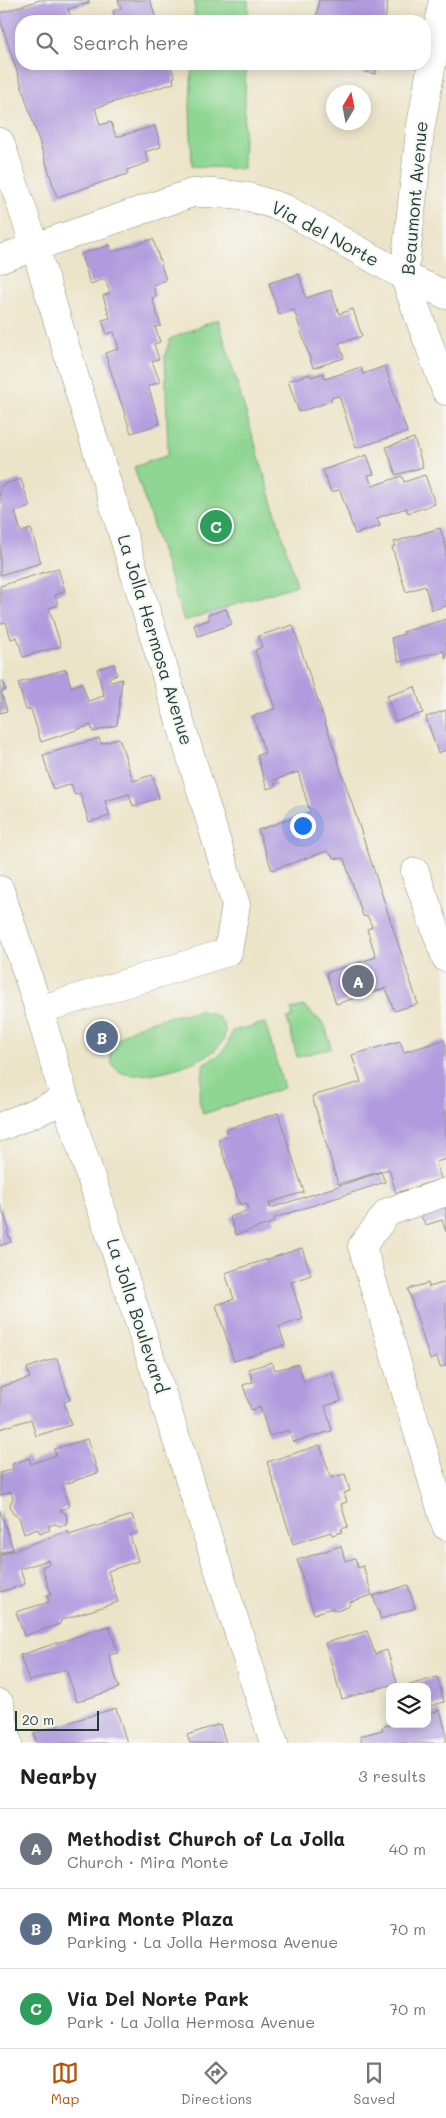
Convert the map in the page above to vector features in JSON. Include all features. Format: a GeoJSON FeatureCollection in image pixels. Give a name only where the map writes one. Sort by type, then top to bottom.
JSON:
{"type":"FeatureCollection","features":[{"type":"Feature","properties":{"kind":"street","name":"Beaumont Avenue"},"geometry":{"type":"LineString","coordinates":[[431,66],[442,0]]}},
{"type":"Feature","properties":{"kind":"street","name":"Beaumont Avenue"},"geometry":{"type":"LineString","coordinates":[[430,70],[420,131],[404,276],[446,391]]}},
{"type":"Feature","properties":{"kind":"street","name":"La Jolla Hermosa Avenue"},"geometry":{"type":"LineString","coordinates":[[0,142],[35,247],[236,905],[228,952],[39,1010]]}},
{"type":"Feature","properties":{"kind":"street","name":"Via del Norte"},"geometry":{"type":"LineString","coordinates":[[0,259],[192,193],[214,193],[248,197],[284,208],[404,276],[446,295]]}},
{"type":"Feature","properties":{"kind":"street"},"geometry":{"type":"LineString","coordinates":[[415,872],[446,957]]}},
{"type":"Feature","properties":{"kind":"street","name":"La Jolla Boulevard"},"geometry":{"type":"LineString","coordinates":[[0,890],[39,1010],[65,1100],[125,1279],[274,1743]]}},
{"type":"Feature","properties":{"kind":"street"},"geometry":{"type":"LineString","coordinates":[[0,1127],[65,1100]]}},
{"type":"Feature","properties":{"kind":"street"},"geometry":{"type":"LineString","coordinates":[[446,1192],[388,1212],[362,1246],[446,1526]]}},
{"type":"Feature","properties":{"kind":"street"},"geometry":{"type":"LineString","coordinates":[[0,1704],[8,1743]]}},
{"type":"Feature","properties":{"kind":"green space"},"geometry":{"type":"Polygon","coordinates":[[[195,0],[248,0],[248,15],[194,15],[195,0]]]}},
{"type":"Feature","properties":{"kind":"green space"},"geometry":{"type":"Polygon","coordinates":[[[192,70],[246,70],[243,169],[192,166],[190,106],[192,70]]]}},
{"type":"Feature","properties":{"kind":"green space"},"geometry":{"type":"Polygon","coordinates":[[[218,319],[297,585],[184,621],[134,467],[168,455],[165,355],[170,339],[218,319]]]}},
{"type":"Feature","properties":{"kind":"green space"},"geometry":{"type":"Polygon","coordinates":[[[304,1006],[325,1025],[331,1048],[297,1057],[287,1018],[293,1017],[291,1009],[304,1006]]]}},
{"type":"Feature","properties":{"kind":"green space"},"geometry":{"type":"Polygon","coordinates":[[[200,1011],[215,1015],[224,1024],[224,1037],[215,1050],[185,1065],[147,1074],[126,1074],[113,1066],[111,1053],[116,1042],[126,1033],[140,1025],[200,1011]]]}},
{"type":"Feature","properties":{"kind":"green space"},"geometry":{"type":"Polygon","coordinates":[[[265,1023],[284,1088],[203,1114],[199,1100],[204,1063],[215,1058],[226,1047],[232,1031],[265,1023]]]}},
{"type":"Feature","properties":{"kind":"building"},"geometry":{"type":"Polygon","coordinates":[[[40,0],[89,0],[89,3],[68,9],[70,15],[15,15],[15,66],[0,19],[0,13],[40,0]]]}},
{"type":"Feature","properties":{"kind":"building"},"geometry":{"type":"Polygon","coordinates":[[[118,0],[150,0],[155,15],[114,15],[113,11],[121,8],[118,0]]]}},
{"type":"Feature","properties":{"kind":"building"},"geometry":{"type":"Polygon","coordinates":[[[319,0],[388,0],[386,15],[317,15],[319,0]]]}},
{"type":"Feature","properties":{"kind":"building"},"geometry":{"type":"Polygon","coordinates":[[[16,70],[172,70],[175,77],[173,78],[174,83],[95,108],[100,125],[111,122],[116,137],[155,126],[161,147],[145,152],[149,162],[127,170],[128,174],[57,197],[16,70]]]}},
{"type":"Feature","properties":{"kind":"building"},"geometry":{"type":"Polygon","coordinates":[[[364,70],[376,70],[376,74],[364,72],[364,70]]]}},
{"type":"Feature","properties":{"kind":"building"},"geometry":{"type":"Polygon","coordinates":[[[153,239],[166,280],[153,285],[156,296],[152,298],[161,326],[155,327],[160,342],[154,344],[159,359],[152,361],[160,382],[148,386],[160,424],[131,433],[105,353],[119,349],[114,332],[107,334],[102,320],[110,318],[103,296],[110,293],[105,279],[90,284],[81,254],[110,245],[112,252],[153,239]]]}},
{"type":"Feature","properties":{"kind":"building"},"geometry":{"type":"Polygon","coordinates":[[[299,274],[306,298],[331,290],[339,314],[353,309],[362,336],[339,343],[344,358],[313,368],[294,310],[279,315],[269,283],[299,274]]]}},
{"type":"Feature","properties":{"kind":"building"},"geometry":{"type":"Polygon","coordinates":[[[385,366],[407,432],[356,448],[339,396],[331,398],[332,401],[299,412],[288,381],[310,374],[311,377],[323,373],[325,379],[361,367],[363,374],[385,366]]]}},
{"type":"Feature","properties":{"kind":"building"},"geometry":{"type":"Polygon","coordinates":[[[414,438],[423,467],[396,475],[386,447],[414,438]]]}},
{"type":"Feature","properties":{"kind":"building"},"geometry":{"type":"Polygon","coordinates":[[[367,455],[374,474],[368,475],[372,486],[402,476],[404,482],[425,475],[435,504],[408,513],[406,508],[377,518],[380,526],[355,534],[340,490],[331,492],[323,470],[367,455]]]}},
{"type":"Feature","properties":{"kind":"building"},"geometry":{"type":"Polygon","coordinates":[[[21,479],[30,507],[15,512],[21,532],[31,529],[41,563],[0,575],[0,486],[21,479]]]}},
{"type":"Feature","properties":{"kind":"building"},"geometry":{"type":"Polygon","coordinates":[[[440,528],[446,547],[446,606],[432,610],[425,586],[406,592],[392,547],[396,546],[394,542],[440,528]]]}},
{"type":"Feature","properties":{"kind":"building"},"geometry":{"type":"Polygon","coordinates":[[[58,568],[65,591],[55,595],[58,605],[49,608],[61,646],[23,657],[17,637],[11,639],[6,622],[0,624],[0,586],[58,568]]]}},
{"type":"Feature","properties":{"kind":"building"},"geometry":{"type":"Polygon","coordinates":[[[226,609],[232,624],[198,636],[194,625],[209,620],[208,615],[226,609]]]}},
{"type":"Feature","properties":{"kind":"building"},"geometry":{"type":"Polygon","coordinates":[[[446,619],[446,659],[443,651],[399,662],[391,638],[404,634],[403,632],[446,619]]]}},
{"type":"Feature","properties":{"kind":"building"},"geometry":{"type":"Polygon","coordinates":[[[293,625],[418,1004],[394,1011],[386,988],[336,1004],[326,973],[376,957],[367,929],[372,927],[368,917],[363,916],[344,859],[334,858],[327,851],[272,870],[258,830],[310,812],[298,772],[274,780],[276,786],[267,789],[257,755],[265,753],[253,716],[275,709],[255,650],[262,647],[258,636],[293,625]]]}},
{"type":"Feature","properties":{"kind":"building"},"geometry":{"type":"Polygon","coordinates":[[[114,664],[117,675],[109,677],[111,682],[122,679],[117,725],[93,732],[91,725],[41,742],[31,709],[26,710],[18,683],[66,669],[71,687],[82,683],[88,701],[104,696],[97,669],[114,664]]]}},
{"type":"Feature","properties":{"kind":"building"},"geometry":{"type":"Polygon","coordinates":[[[3,681],[6,690],[1,692],[7,711],[0,713],[0,682],[3,681]]]}},
{"type":"Feature","properties":{"kind":"building"},"geometry":{"type":"Polygon","coordinates":[[[415,687],[423,713],[395,721],[387,696],[415,687]]]}},
{"type":"Feature","properties":{"kind":"building"},"geometry":{"type":"Polygon","coordinates":[[[446,710],[446,750],[438,753],[426,717],[446,710]]]}},
{"type":"Feature","properties":{"kind":"building"},"geometry":{"type":"Polygon","coordinates":[[[99,738],[101,744],[119,738],[133,781],[152,775],[159,798],[133,806],[129,794],[105,801],[110,816],[89,822],[80,793],[75,795],[71,784],[53,790],[43,755],[99,738]]]}},
{"type":"Feature","properties":{"kind":"building"},"geometry":{"type":"Polygon","coordinates":[[[444,1040],[446,1045],[446,1159],[436,1162],[441,1179],[396,1193],[389,1169],[338,1184],[312,1096],[361,1082],[352,1055],[400,1041],[404,1052],[444,1040]]]}},
{"type":"Feature","properties":{"kind":"building"},"geometry":{"type":"Polygon","coordinates":[[[278,1113],[304,1192],[269,1203],[271,1208],[381,1172],[385,1182],[274,1218],[275,1222],[236,1235],[230,1217],[249,1210],[247,1203],[240,1205],[218,1139],[227,1136],[225,1130],[278,1113]]]}},
{"type":"Feature","properties":{"kind":"building"},"geometry":{"type":"Polygon","coordinates":[[[446,1201],[446,1232],[442,1220],[426,1225],[420,1215],[446,1201]]]}},
{"type":"Feature","properties":{"kind":"building"},"geometry":{"type":"Polygon","coordinates":[[[0,1204],[11,1242],[0,1246],[0,1204]]]}},
{"type":"Feature","properties":{"kind":"building"},"geometry":{"type":"Polygon","coordinates":[[[302,1248],[311,1275],[291,1282],[303,1319],[279,1327],[285,1345],[234,1361],[216,1305],[234,1299],[225,1273],[302,1248]]]}},
{"type":"Feature","properties":{"kind":"building"},"geometry":{"type":"Polygon","coordinates":[[[446,1282],[446,1366],[440,1367],[437,1357],[430,1360],[408,1289],[428,1283],[429,1287],[446,1282]]]}},
{"type":"Feature","properties":{"kind":"building"},"geometry":{"type":"Polygon","coordinates":[[[57,1358],[70,1400],[64,1402],[71,1425],[36,1436],[31,1419],[0,1429],[0,1387],[30,1378],[27,1368],[57,1358]]]}},
{"type":"Feature","properties":{"kind":"building"},"geometry":{"type":"Polygon","coordinates":[[[272,1362],[275,1370],[298,1364],[304,1382],[332,1373],[341,1401],[325,1406],[332,1431],[293,1442],[289,1430],[269,1436],[260,1407],[251,1410],[243,1385],[253,1382],[249,1369],[272,1362]]]}},
{"type":"Feature","properties":{"kind":"building"},"geometry":{"type":"Polygon","coordinates":[[[87,1439],[98,1473],[62,1485],[69,1507],[60,1510],[66,1514],[66,1525],[60,1526],[55,1524],[48,1526],[50,1530],[40,1534],[38,1529],[24,1534],[19,1517],[13,1514],[10,1505],[13,1498],[11,1492],[0,1495],[0,1473],[13,1469],[12,1464],[29,1458],[31,1464],[56,1455],[54,1449],[87,1439]]]}},
{"type":"Feature","properties":{"kind":"building"},"geometry":{"type":"Polygon","coordinates":[[[320,1445],[331,1478],[345,1474],[350,1491],[344,1493],[347,1502],[341,1504],[348,1527],[341,1529],[342,1532],[332,1535],[331,1532],[293,1544],[267,1462],[320,1445]]]}},
{"type":"Feature","properties":{"kind":"building"},"geometry":{"type":"Polygon","coordinates":[[[0,1510],[13,1549],[0,1553],[0,1510]]]}},
{"type":"Feature","properties":{"kind":"building"},"geometry":{"type":"Polygon","coordinates":[[[132,1515],[138,1532],[130,1535],[138,1561],[108,1571],[118,1602],[61,1620],[60,1624],[24,1636],[16,1612],[49,1602],[47,1595],[51,1594],[42,1567],[49,1564],[48,1560],[20,1569],[25,1584],[0,1592],[0,1555],[68,1531],[69,1535],[132,1515]]]}},
{"type":"Feature","properties":{"kind":"building"},"geometry":{"type":"Polygon","coordinates":[[[341,1546],[345,1561],[355,1558],[358,1568],[363,1566],[372,1595],[350,1602],[348,1607],[337,1611],[332,1608],[314,1614],[297,1560],[341,1546]]]}},
{"type":"Feature","properties":{"kind":"building"},"geometry":{"type":"Polygon","coordinates":[[[408,1585],[415,1608],[381,1619],[373,1596],[408,1585]]]}},
{"type":"Feature","properties":{"kind":"building"},"geometry":{"type":"Polygon","coordinates":[[[109,1626],[118,1653],[109,1655],[119,1688],[77,1702],[66,1669],[29,1681],[20,1655],[109,1626]]]}},
{"type":"Feature","properties":{"kind":"building"},"geometry":{"type":"Polygon","coordinates":[[[367,1631],[375,1654],[387,1650],[397,1683],[386,1683],[386,1686],[342,1699],[325,1643],[367,1631]]]}},
{"type":"Feature","properties":{"kind":"building"},"geometry":{"type":"Polygon","coordinates":[[[437,1677],[444,1702],[431,1706],[431,1683],[417,1683],[437,1677]]]}},
{"type":"Feature","properties":{"kind":"building"},"geometry":{"type":"Polygon","coordinates":[[[116,1708],[127,1743],[37,1743],[34,1733],[116,1708]]]}},
{"type":"Feature","properties":{"kind":"building"},"geometry":{"type":"Polygon","coordinates":[[[440,1710],[446,1732],[446,1743],[362,1743],[360,1736],[383,1730],[382,1727],[386,1726],[386,1728],[431,1728],[431,1713],[440,1710]]]}},
{"type":"Feature","properties":{"kind":"building"},"geometry":{"type":"Polygon","coordinates":[[[220,1724],[226,1743],[190,1743],[187,1735],[220,1724]]]}},
{"type":"Feature","properties":{"kind":"place","name":"Via Del Norte Park"},"geometry":{"type":"Point","coordinates":[216,526]}},
{"type":"Feature","properties":{"kind":"place","name":"Methodist Church of La Jolla"},"geometry":{"type":"Point","coordinates":[358,981]}},
{"type":"Feature","properties":{"kind":"place","name":"Mira Monte Plaza"},"geometry":{"type":"Point","coordinates":[102,1037]}}]}
